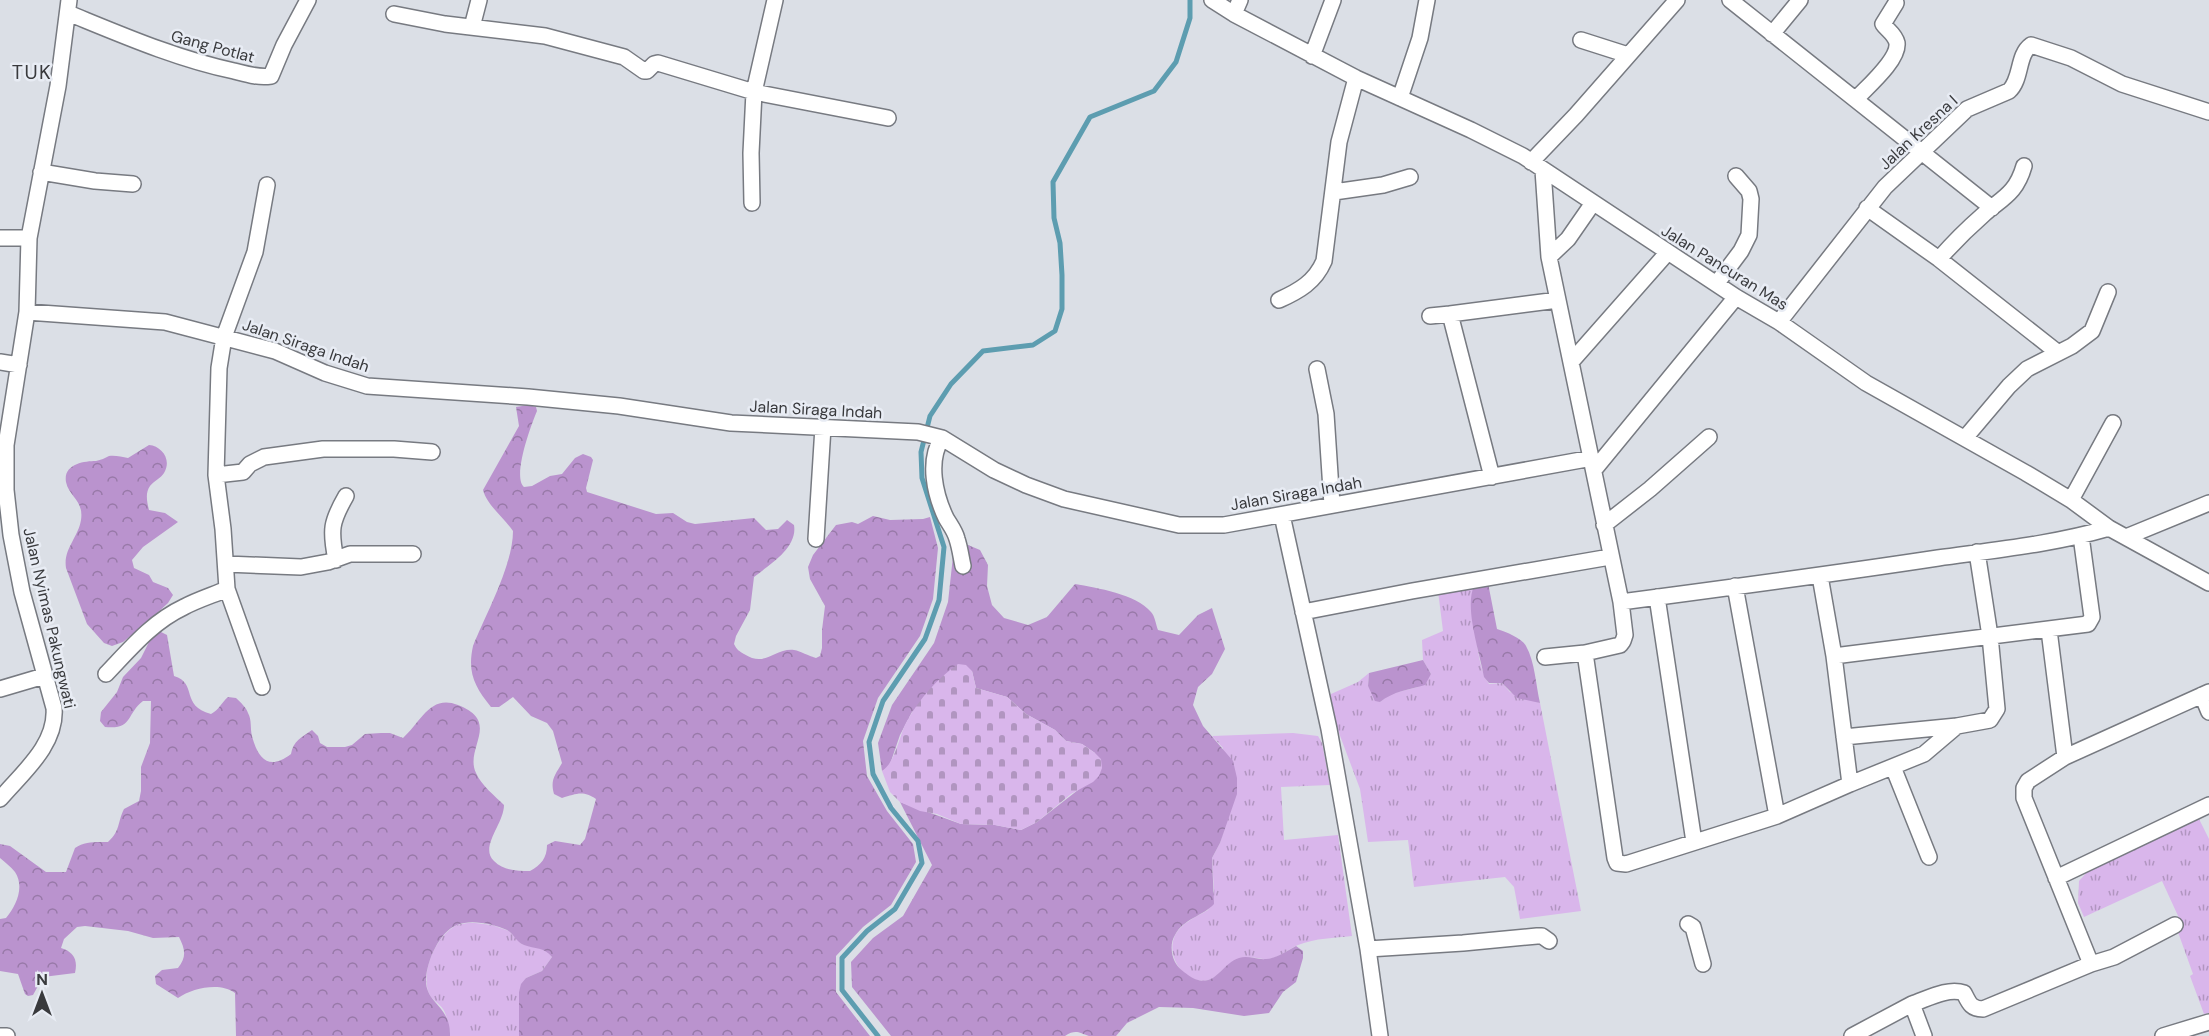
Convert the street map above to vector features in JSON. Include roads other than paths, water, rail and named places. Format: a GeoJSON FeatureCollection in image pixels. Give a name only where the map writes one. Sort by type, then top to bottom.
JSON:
{"type":"FeatureCollection","features":[{"type":"Feature","properties":{"kind":"street","name":"Gang Potlat"},"geometry":{"type":"LineString","coordinates":[[68,7],[168,53],[222,69],[262,77],[271,76],[284,45],[308,0]]}},
{"type":"Feature","properties":{"kind":"street"},"geometry":{"type":"LineString","coordinates":[[472,27],[479,0]]}},
{"type":"Feature","properties":{"kind":"street"},"geometry":{"type":"LineString","coordinates":[[752,203],[754,92],[775,0]]}},
{"type":"Feature","properties":{"kind":"street","name":"Jalan Pancuran Mas"},"geometry":{"type":"LineString","coordinates":[[1212,0],[1233,8],[1312,56],[1471,130],[1537,166],[1736,297],[1779,322],[1866,383],[2070,500],[2109,528],[2209,583]]}},
{"type":"Feature","properties":{"kind":"street"},"geometry":{"type":"LineString","coordinates":[[1312,56],[1333,0]]}},
{"type":"Feature","properties":{"kind":"street"},"geometry":{"type":"LineString","coordinates":[[1400,98],[1420,38],[1427,0]]}},
{"type":"Feature","properties":{"kind":"street"},"geometry":{"type":"LineString","coordinates":[[1545,657],[1585,653],[1622,643],[1625,634],[1621,602],[1558,300],[1537,166],[1576,115],[1677,0]]}},
{"type":"Feature","properties":{"kind":"street"},"geometry":{"type":"LineString","coordinates":[[1730,0],[1992,207]]}},
{"type":"Feature","properties":{"kind":"street"},"geometry":{"type":"LineString","coordinates":[[1772,34],[1800,0]]}},
{"type":"Feature","properties":{"kind":"street"},"geometry":{"type":"LineString","coordinates":[[1856,99],[1889,64],[1894,54],[1896,39],[1883,24],[1896,3]]}},
{"type":"Feature","properties":{"kind":"street","name":"Jalan Nyimas Pakungwati"},"geometry":{"type":"LineString","coordinates":[[0,799],[52,735],[55,721],[54,708],[22,592],[3,490],[6,446],[27,312],[29,238],[57,86],[68,7]]}},
{"type":"Feature","properties":{"kind":"street"},"geometry":{"type":"LineString","coordinates":[[394,14],[545,36],[624,57],[644,71],[658,63],[754,92],[888,118]]}},
{"type":"Feature","properties":{"kind":"street"},"geometry":{"type":"LineString","coordinates":[[1581,40],[1628,55]]}},
{"type":"Feature","properties":{"kind":"street","name":"Jalan Kresna I"},"geometry":{"type":"LineString","coordinates":[[1779,322],[1867,208],[1922,152],[1967,109],[2013,87],[2024,54],[2031,45],[2072,58],[2122,84],[2209,112]]}},
{"type":"Feature","properties":{"kind":"street"},"geometry":{"type":"LineString","coordinates":[[1279,300],[1306,287],[1320,270],[1324,261],[1339,142],[1356,78]]}},
{"type":"Feature","properties":{"kind":"street"},"geometry":{"type":"LineString","coordinates":[[1940,259],[1954,242],[1992,207],[2009,195],[2016,187],[2024,166]]}},
{"type":"Feature","properties":{"kind":"street"},"geometry":{"type":"LineString","coordinates":[[41,172],[95,181],[133,184]]}},
{"type":"Feature","properties":{"kind":"street"},"geometry":{"type":"LineString","coordinates":[[1717,283],[1741,251],[1749,235],[1751,199],[1749,191],[1736,176]]}},
{"type":"Feature","properties":{"kind":"street"},"geometry":{"type":"LineString","coordinates":[[1334,192],[1383,185],[1410,177]]}},
{"type":"Feature","properties":{"kind":"street"},"geometry":{"type":"LineString","coordinates":[[262,687],[227,589],[216,475],[219,368],[224,337],[255,252],[267,185]]}},
{"type":"Feature","properties":{"kind":"street"},"geometry":{"type":"LineString","coordinates":[[1550,257],[1568,239],[1593,203]]}},
{"type":"Feature","properties":{"kind":"street"},"geometry":{"type":"LineString","coordinates":[[1867,208],[1940,259],[2057,352]]}},
{"type":"Feature","properties":{"kind":"street"},"geometry":{"type":"LineString","coordinates":[[0,238],[29,238]]}},
{"type":"Feature","properties":{"kind":"street"},"geometry":{"type":"LineString","coordinates":[[1571,362],[1668,252]]}},
{"type":"Feature","properties":{"kind":"street"},"geometry":{"type":"LineString","coordinates":[[1965,438],[2026,369],[2072,346],[2092,331],[2108,292]]}},
{"type":"Feature","properties":{"kind":"street"},"geometry":{"type":"LineString","coordinates":[[1593,464],[1736,297]]}},
{"type":"Feature","properties":{"kind":"street"},"geometry":{"type":"LineString","coordinates":[[1430,316],[1558,300]]}},
{"type":"Feature","properties":{"kind":"street","name":"Jalan Siraga Indah"},"geometry":{"type":"LineString","coordinates":[[27,312],[165,322],[275,351],[326,373],[367,386],[528,396],[619,406],[731,423],[918,432],[940,437],[994,470],[1064,499],[1179,525],[1224,525],[1491,477],[1593,464]]}},
{"type":"Feature","properties":{"kind":"street"},"geometry":{"type":"LineString","coordinates":[[1450,314],[1491,477]]}},
{"type":"Feature","properties":{"kind":"street"},"geometry":{"type":"LineString","coordinates":[[0,362],[19,365]]}},
{"type":"Feature","properties":{"kind":"street"},"geometry":{"type":"LineString","coordinates":[[1317,369],[1326,414],[1332,505]]}},
{"type":"Feature","properties":{"kind":"street"},"geometry":{"type":"LineString","coordinates":[[2070,500],[2113,423]]}},
{"type":"Feature","properties":{"kind":"street"},"geometry":{"type":"LineString","coordinates":[[816,539],[823,427]]}},
{"type":"Feature","properties":{"kind":"street"},"geometry":{"type":"LineString","coordinates":[[940,437],[934,459],[936,492],[945,516],[957,536],[963,566]]}},
{"type":"Feature","properties":{"kind":"street"},"geometry":{"type":"LineString","coordinates":[[1604,525],[1650,489],[1709,437]]}},
{"type":"Feature","properties":{"kind":"street"},"geometry":{"type":"LineString","coordinates":[[216,475],[243,472],[252,463],[277,454],[323,449],[362,448],[432,452]]}},
{"type":"Feature","properties":{"kind":"street"},"geometry":{"type":"LineString","coordinates":[[336,560],[332,527],[336,513],[346,496]]}},
{"type":"Feature","properties":{"kind":"street"},"geometry":{"type":"LineString","coordinates":[[2126,537],[2209,503]]}},
{"type":"Feature","properties":{"kind":"street"},"geometry":{"type":"LineString","coordinates":[[1282,515],[1329,729],[1368,949],[1380,1036]]}},
{"type":"Feature","properties":{"kind":"street"},"geometry":{"type":"LineString","coordinates":[[1621,602],[1820,576],[2081,536],[2109,528]]}},
{"type":"Feature","properties":{"kind":"street"},"geometry":{"type":"LineString","coordinates":[[1834,656],[2088,624],[2092,620],[2081,536]]}},
{"type":"Feature","properties":{"kind":"street"},"geometry":{"type":"LineString","coordinates":[[1844,737],[1987,722],[1997,711],[1990,636],[1977,552]]}},
{"type":"Feature","properties":{"kind":"street"},"geometry":{"type":"LineString","coordinates":[[226,564],[301,567],[336,560],[350,554],[413,554]]}},
{"type":"Feature","properties":{"kind":"street"},"geometry":{"type":"LineString","coordinates":[[1303,612],[1610,557]]}},
{"type":"Feature","properties":{"kind":"street"},"geometry":{"type":"LineString","coordinates":[[1820,576],[1834,656],[1850,784]]}},
{"type":"Feature","properties":{"kind":"street"},"geometry":{"type":"LineString","coordinates":[[1735,586],[1778,816]]}},
{"type":"Feature","properties":{"kind":"street"},"geometry":{"type":"LineString","coordinates":[[106,674],[146,632],[163,619],[183,607],[227,589]]}},
{"type":"Feature","properties":{"kind":"street"},"geometry":{"type":"LineString","coordinates":[[1657,597],[1694,842]]}},
{"type":"Feature","properties":{"kind":"street"},"geometry":{"type":"LineString","coordinates":[[2049,630],[2065,757]]}},
{"type":"Feature","properties":{"kind":"street"},"geometry":{"type":"LineString","coordinates":[[1585,653],[1617,863],[1626,864],[1778,816],[1924,754],[1958,726]]}},
{"type":"Feature","properties":{"kind":"street"},"geometry":{"type":"LineString","coordinates":[[0,689],[44,676]]}},
{"type":"Feature","properties":{"kind":"street"},"geometry":{"type":"LineString","coordinates":[[2091,964],[2026,805],[2024,788],[2028,781],[2065,757],[2206,693],[2209,712]]}},
{"type":"Feature","properties":{"kind":"street"},"geometry":{"type":"LineString","coordinates":[[1893,767],[1929,857]]}},
{"type":"Feature","properties":{"kind":"street"},"geometry":{"type":"LineString","coordinates":[[2056,878],[2209,805]]}},
{"type":"Feature","properties":{"kind":"street"},"geometry":{"type":"LineString","coordinates":[[1688,924],[1693,927],[1703,964]]}},
{"type":"Feature","properties":{"kind":"street"},"geometry":{"type":"LineString","coordinates":[[1852,1036],[1912,1004],[1940,994],[1957,991],[1964,993],[1970,1006],[1983,1009],[2091,964],[2114,957],[2175,925]]}},
{"type":"Feature","properties":{"kind":"street"},"geometry":{"type":"LineString","coordinates":[[1368,949],[1537,936],[1542,936],[1549,941]]}},
{"type":"Feature","properties":{"kind":"street"},"geometry":{"type":"LineString","coordinates":[[1912,1004],[1924,1036]]}},
{"type":"Feature","properties":{"kind":"street"},"geometry":{"type":"LineString","coordinates":[[2163,1036],[2209,1022]]}},
{"type":"Feature","properties":{"kind":"street"},"geometry":{"type":"LineString","coordinates":[[0,1036],[7,1036]]}},
{"type":"Feature","properties":{"kind":"waterway"},"geometry":{"type":"LineString","coordinates":[[878,1036],[842,990],[842,958],[867,931],[895,909],[922,863],[918,841],[891,808],[873,774],[869,742],[883,701],[925,639],[939,600],[944,547],[922,478],[921,452],[930,416],[951,384],[983,351],[1033,345],[1055,331],[1062,309],[1062,275],[1060,243],[1054,218],[1053,182],[1090,117],[1154,91],[1176,62],[1190,18],[1190,0]]}},
{"type":"Feature","properties":{"kind":"district","name":"TUK"},"geometry":{"type":"Point","coordinates":[32,72]}}]}
